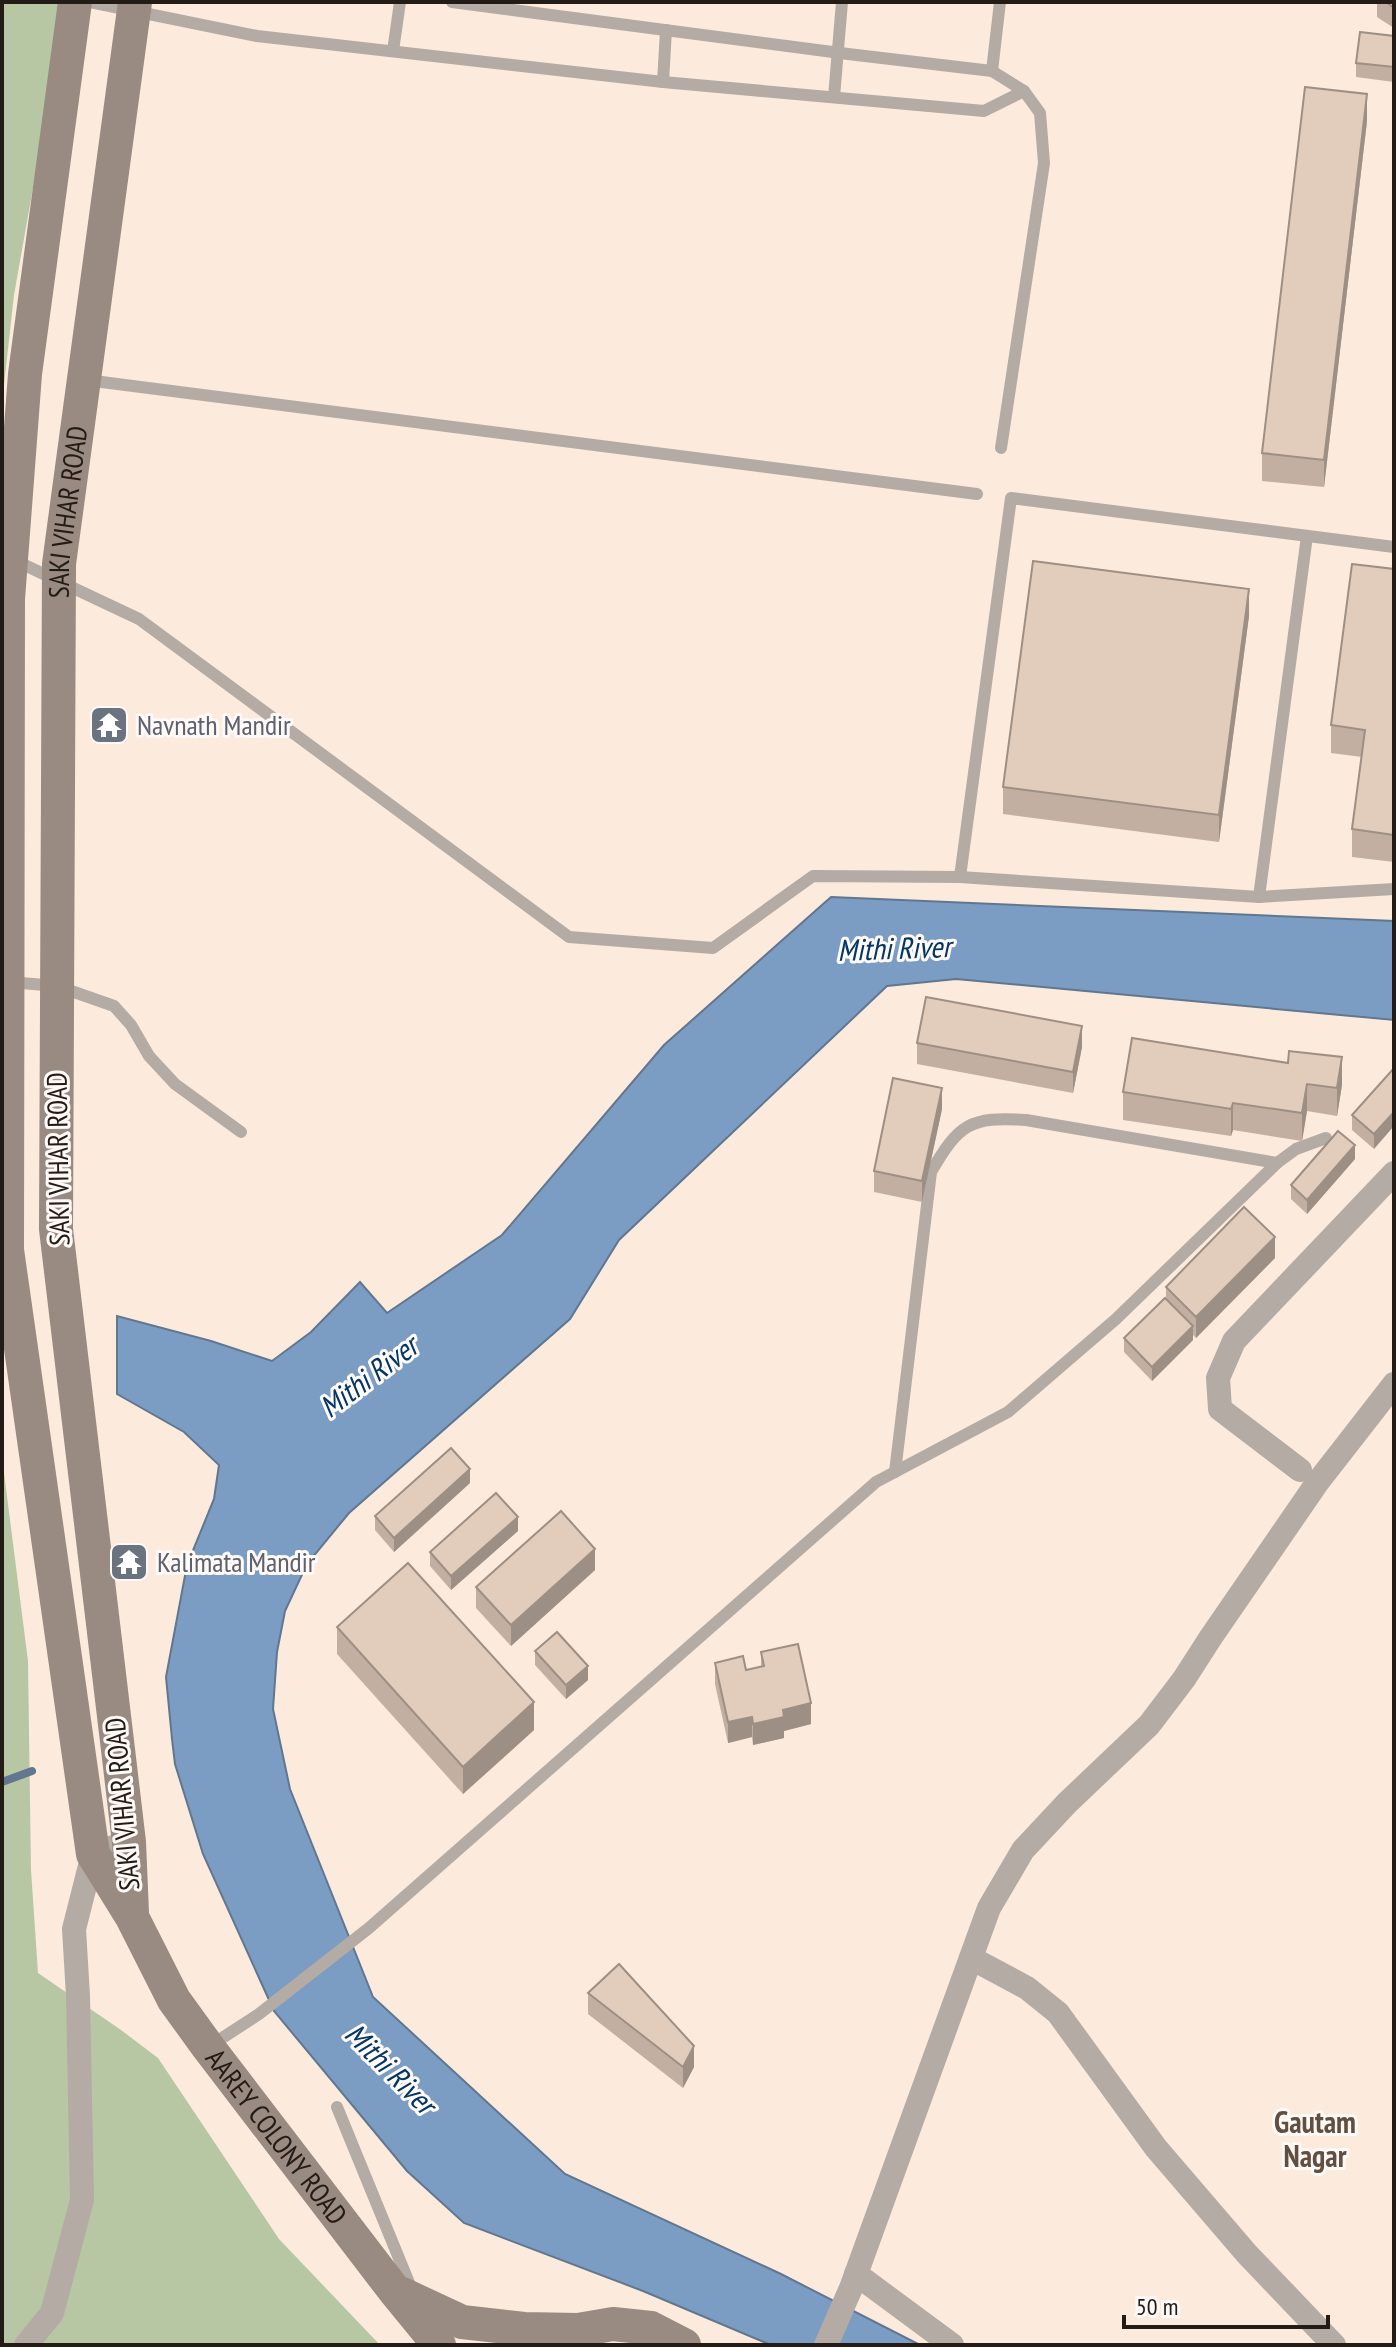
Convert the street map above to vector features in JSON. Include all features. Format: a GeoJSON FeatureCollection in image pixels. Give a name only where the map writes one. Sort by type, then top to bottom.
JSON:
{"type":"FeatureCollection","features":[{"type":"Feature","properties":{"kind":"main road","name":"SAKI VIHAR ROAD"},"geometry":{"type":"LineString","coordinates":[[75,2],[25,374],[8,599],[7,1250],[93,1854],[132,1917]]}},
{"type":"Feature","properties":{"kind":"main road","name":"SAKI VIHAR ROAD"},"geometry":{"type":"LineString","coordinates":[[132,1917],[129,1842],[56,1229],[56,1147],[59,564],[134,6]]}},
{"type":"Feature","properties":{"kind":"main road"},"geometry":{"type":"LineString","coordinates":[[7,1146],[56,1147]]}},
{"type":"Feature","properties":{"kind":"main road"},"geometry":{"type":"LineString","coordinates":[[24,1369],[72,1366]]}},
{"type":"Feature","properties":{"kind":"main road","name":"AAREY COLONY ROAD"},"geometry":{"type":"LineString","coordinates":[[132,1917],[174,2000],[405,2295],[439,2345]]}},
{"type":"Feature","properties":{"kind":"main road"},"geometry":{"type":"LineString","coordinates":[[405,2295],[462,2322],[564,2330],[613,2324],[651,2328],[684,2345]]}},
{"type":"Feature","properties":{"kind":"street"},"geometry":{"type":"LineString","coordinates":[[1300,1470],[1220,1409],[1218,1378],[1234,1341],[1394,1173]]}},
{"type":"Feature","properties":{"kind":"street"},"geometry":{"type":"LineString","coordinates":[[826,2345],[854,2281],[989,1908],[1023,1850],[1149,1725],[1184,1679],[1317,1483],[1394,1384]]}},
{"type":"Feature","properties":{"kind":"street"},"geometry":{"type":"LineString","coordinates":[[26,2345],[52,2313],[82,2200],[74,1929],[93,1854],[129,1842]]}},
{"type":"Feature","properties":{"kind":"street"},"geometry":{"type":"LineString","coordinates":[[971,1958],[1027,1988],[1058,2013],[1156,2148],[1247,2254],[1334,2345]]}},
{"type":"Feature","properties":{"kind":"street"},"geometry":{"type":"LineString","coordinates":[[854,2281],[952,2345]]}},
{"type":"Feature","properties":{"kind":"lane"},"geometry":{"type":"LineString","coordinates":[[90,2],[134,6],[257,36],[663,82],[984,111],[1024,91]]}},
{"type":"Feature","properties":{"kind":"lane"},"geometry":{"type":"LineString","coordinates":[[393,51],[400,2]]}},
{"type":"Feature","properties":{"kind":"lane"},"geometry":{"type":"LineString","coordinates":[[452,2],[992,71],[1024,91],[1040,113],[1044,163],[1001,448]]}},
{"type":"Feature","properties":{"kind":"lane"},"geometry":{"type":"LineString","coordinates":[[834,97],[842,2]]}},
{"type":"Feature","properties":{"kind":"lane"},"geometry":{"type":"LineString","coordinates":[[992,71],[1000,2]]}},
{"type":"Feature","properties":{"kind":"lane"},"geometry":{"type":"LineString","coordinates":[[663,82],[666,30]]}},
{"type":"Feature","properties":{"kind":"lane"},"geometry":{"type":"LineString","coordinates":[[86,380],[977,494]]}},
{"type":"Feature","properties":{"kind":"lane"},"geometry":{"type":"LineString","coordinates":[[960,877],[1011,498],[1394,547]]}},
{"type":"Feature","properties":{"kind":"lane"},"geometry":{"type":"LineString","coordinates":[[1259,897],[1307,536]]}},
{"type":"Feature","properties":{"kind":"lane"},"geometry":{"type":"LineString","coordinates":[[11,559],[139,619],[569,937],[713,948],[813,876],[960,877],[1259,897],[1394,889]]}},
{"type":"Feature","properties":{"kind":"lane"},"geometry":{"type":"LineString","coordinates":[[8,981],[57,986],[114,1006],[131,1025],[149,1056],[175,1084],[241,1132]]}},
{"type":"Feature","properties":{"kind":"lane"},"geometry":{"type":"LineString","coordinates":[[895,1472],[931,1172],[949,1140],[971,1124],[994,1118],[1026,1120],[1277,1163]]}},
{"type":"Feature","properties":{"kind":"lane"},"geometry":{"type":"LineString","coordinates":[[208,2047],[259,2014],[369,1928],[876,1482],[1008,1412],[1116,1319],[1277,1163],[1296,1149],[1326,1138]]}},
{"type":"Feature","properties":{"kind":"lane"},"geometry":{"type":"LineString","coordinates":[[337,2107],[405,2295]]}},
{"type":"Feature","properties":{"kind":"green space"},"geometry":{"type":"Polygon","coordinates":[[[2,2],[66,2],[14,295],[2,403],[2,2]]]}},
{"type":"Feature","properties":{"kind":"green space"},"geometry":{"type":"Polygon","coordinates":[[[2,1457],[28,1661],[31,1870],[38,1973],[158,2058],[279,2239],[380,2345],[2,2345],[2,1457]]]}},
{"type":"Feature","properties":{"kind":"water","name":"Mithi River"},"geometry":{"type":"Polygon","coordinates":[[[831,897],[1394,921],[1394,1020],[956,979],[887,986],[619,1240],[570,1319],[349,1513],[307,1564],[285,1611],[277,1652],[273,1709],[290,1789],[373,1997],[565,2174],[781,2274],[920,2345],[771,2345],[643,2291],[464,2223],[407,2171],[274,2011],[203,1854],[175,1764],[166,1677],[187,1565],[214,1499],[219,1465],[184,1432],[117,1394],[117,1316],[272,1361],[311,1332],[360,1282],[387,1313],[502,1235],[664,1045],[831,897]]]}},
{"type":"Feature","properties":{"kind":"building"},"geometry":{"type":"Polygon","coordinates":[[[1360,32],[1394,36],[1394,67],[1356,63],[1360,32]]]}},
{"type":"Feature","properties":{"kind":"building"},"geometry":{"type":"Polygon","coordinates":[[[1305,87],[1367,94],[1324,460],[1262,453],[1305,87]]]}},
{"type":"Feature","properties":{"kind":"building"},"geometry":{"type":"Polygon","coordinates":[[[1033,561],[1249,589],[1219,815],[1003,787],[1033,561]]]}},
{"type":"Feature","properties":{"kind":"building"},"geometry":{"type":"Polygon","coordinates":[[[1352,564],[1394,569],[1394,835],[1352,829],[1365,730],[1331,725],[1352,564]]]}},
{"type":"Feature","properties":{"kind":"building"},"geometry":{"type":"Polygon","coordinates":[[[926,997],[1082,1026],[1073,1072],[917,1043],[926,997]]]}},
{"type":"Feature","properties":{"kind":"building"},"geometry":{"type":"Polygon","coordinates":[[[1132,1038],[1288,1063],[1289,1051],[1342,1057],[1337,1088],[1307,1084],[1302,1113],[1233,1103],[1231,1109],[1123,1092],[1132,1038]]]}},
{"type":"Feature","properties":{"kind":"building"},"geometry":{"type":"Polygon","coordinates":[[[1394,1068],[1394,1112],[1374,1134],[1352,1115],[1394,1068]]]}},
{"type":"Feature","properties":{"kind":"building"},"geometry":{"type":"Polygon","coordinates":[[[893,1078],[942,1088],[922,1181],[874,1171],[893,1078]]]}},
{"type":"Feature","properties":{"kind":"building"},"geometry":{"type":"Polygon","coordinates":[[[1338,1131],[1355,1145],[1307,1200],[1291,1185],[1338,1131]]]}},
{"type":"Feature","properties":{"kind":"building"},"geometry":{"type":"Polygon","coordinates":[[[1244,1207],[1275,1237],[1196,1317],[1166,1287],[1244,1207]]]}},
{"type":"Feature","properties":{"kind":"building"},"geometry":{"type":"Polygon","coordinates":[[[1165,1298],[1193,1326],[1152,1367],[1124,1338],[1165,1298]]]}},
{"type":"Feature","properties":{"kind":"building"},"geometry":{"type":"Polygon","coordinates":[[[451,1448],[470,1469],[394,1538],[375,1516],[451,1448]]]}},
{"type":"Feature","properties":{"kind":"building"},"geometry":{"type":"Polygon","coordinates":[[[496,1493],[518,1517],[451,1576],[430,1552],[496,1493]]]}},
{"type":"Feature","properties":{"kind":"building"},"geometry":{"type":"Polygon","coordinates":[[[561,1511],[595,1549],[511,1625],[476,1587],[561,1511]]]}},
{"type":"Feature","properties":{"kind":"building"},"geometry":{"type":"Polygon","coordinates":[[[408,1563],[534,1702],[463,1767],[337,1627],[408,1563]]]}},
{"type":"Feature","properties":{"kind":"building"},"geometry":{"type":"Polygon","coordinates":[[[557,1632],[588,1666],[566,1685],[535,1651],[557,1632]]]}},
{"type":"Feature","properties":{"kind":"building"},"geometry":{"type":"Polygon","coordinates":[[[798,1644],[811,1703],[783,1710],[784,1717],[753,1724],[752,1717],[728,1722],[715,1663],[743,1656],[746,1670],[764,1666],[761,1652],[798,1644]]]}},
{"type":"Feature","properties":{"kind":"building"},"geometry":{"type":"Polygon","coordinates":[[[619,1964],[694,2046],[683,2067],[588,1993],[619,1964]]]}},
{"type":"Feature","properties":{"kind":"waterway"},"geometry":{"type":"LineString","coordinates":[[2,1782],[32,1771]]}},
{"type":"Feature","properties":{"kind":"place","name":"Navnath Mandir"},"geometry":{"type":"Point","coordinates":[109,725]}},
{"type":"Feature","properties":{"kind":"place","name":"Kalimata Mandir"},"geometry":{"type":"Point","coordinates":[129,1562]}},
{"type":"Feature","properties":{"kind":"district","name":"Gautam Nagar"},"geometry":{"type":"Point","coordinates":[1315,2140]}}]}
